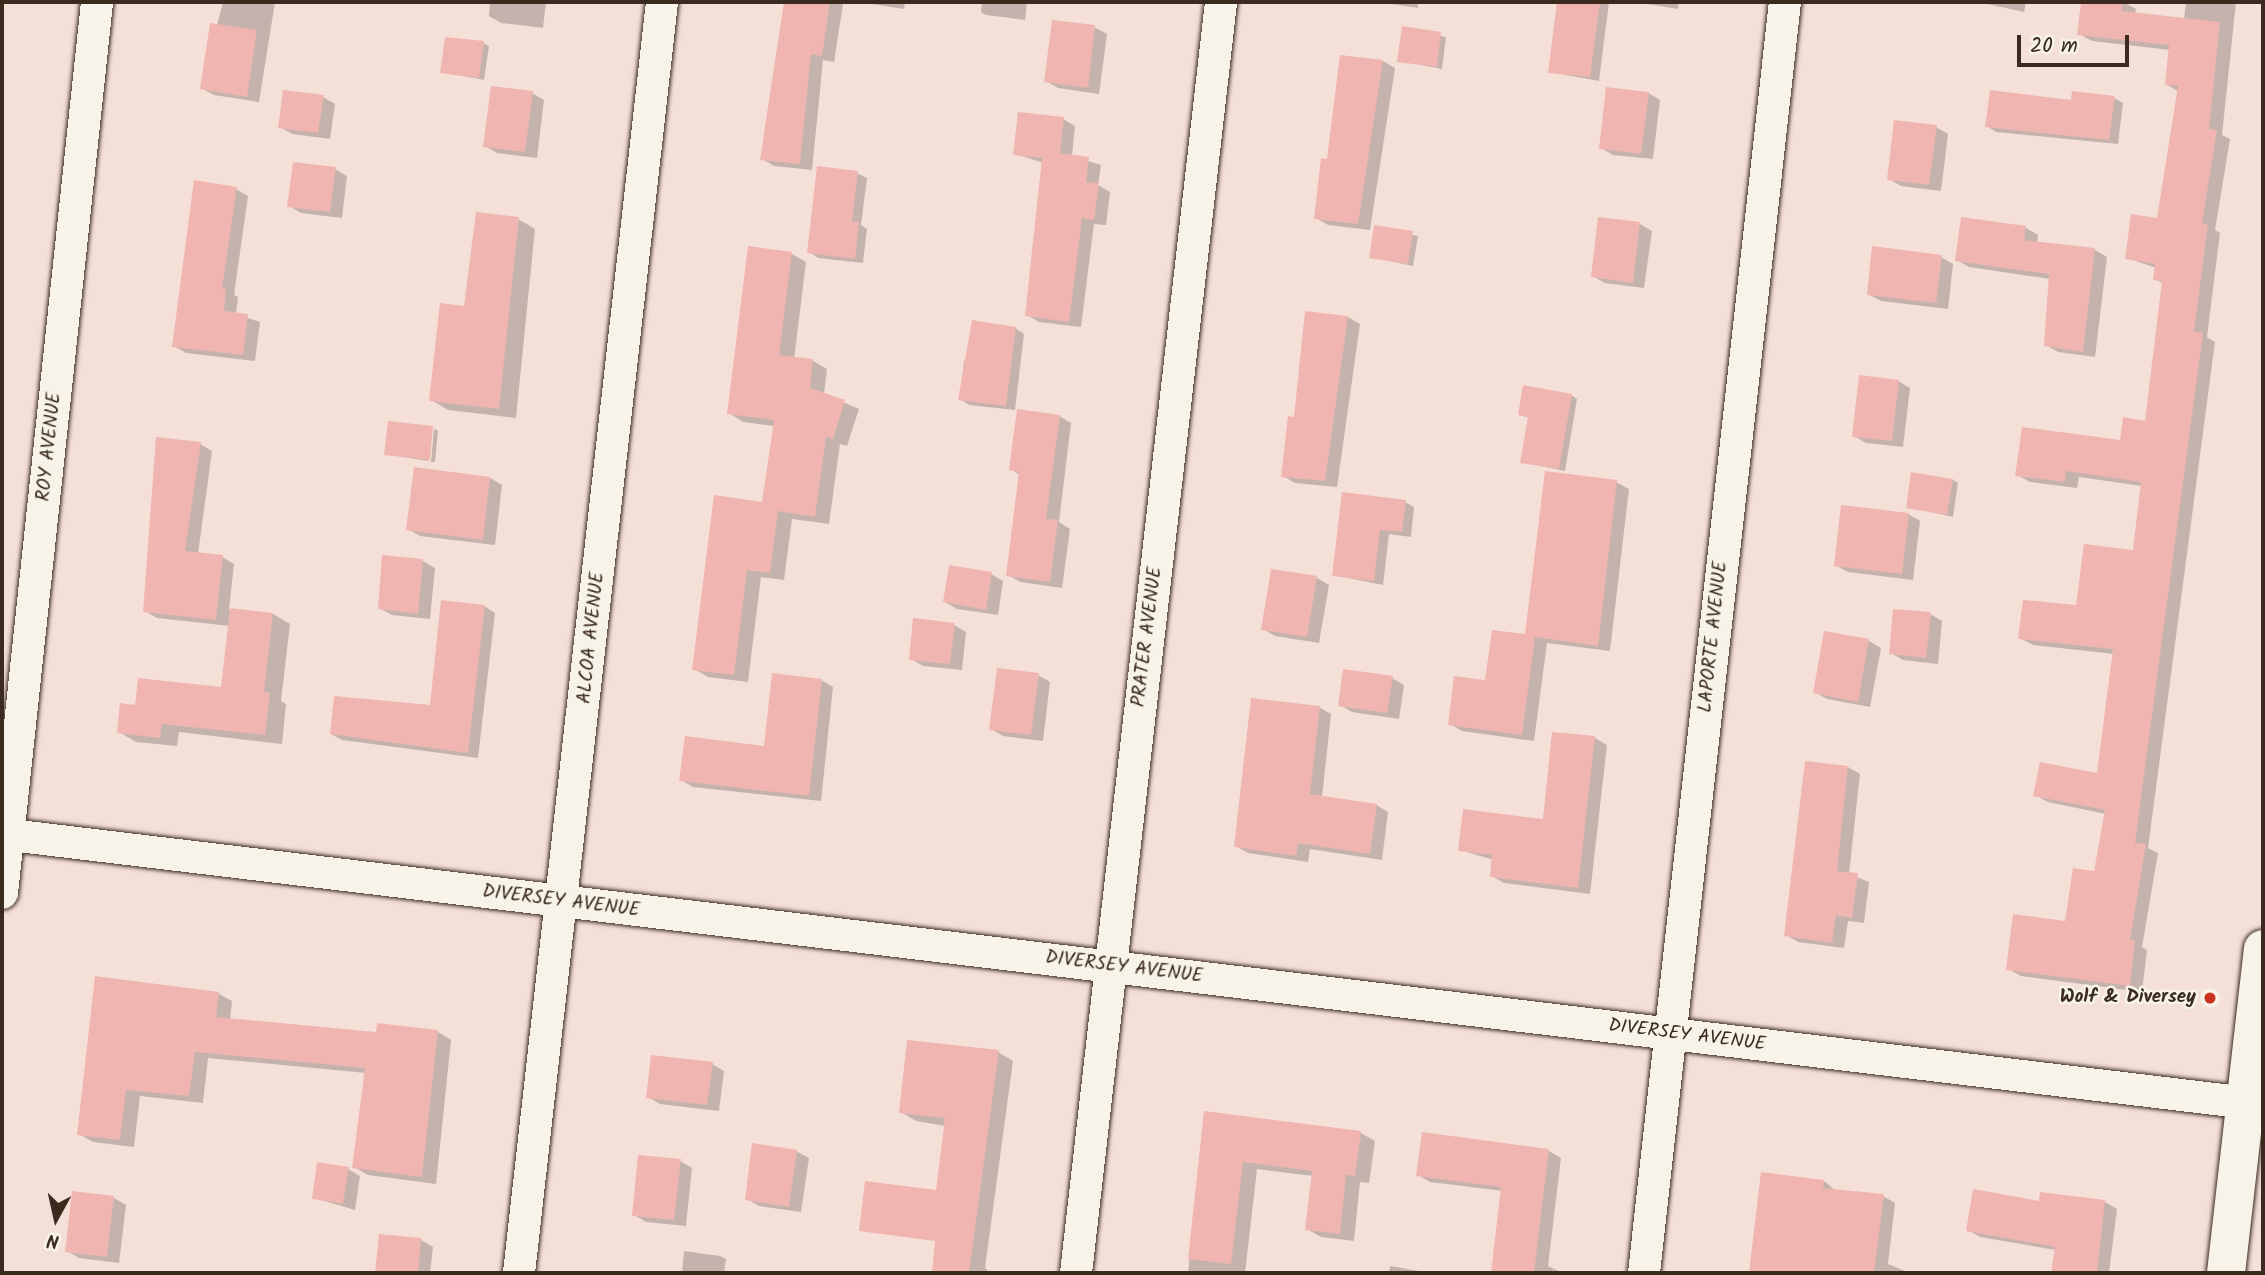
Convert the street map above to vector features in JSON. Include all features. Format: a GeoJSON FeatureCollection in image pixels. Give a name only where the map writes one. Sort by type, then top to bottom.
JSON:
{"type":"FeatureCollection","features":[{"type":"Feature","properties":{"kind":"main road"},"geometry":{"type":"LineString","coordinates":[[2226,1273],[2255,1104],[2263,949]]}},
{"type":"Feature","properties":{"kind":"street","name":"ROY AVENUE"},"geometry":{"type":"LineString","coordinates":[[2,893],[5,835],[97,2]]}},
{"type":"Feature","properties":{"kind":"street","name":"ALCOA AVENUE"},"geometry":{"type":"LineString","coordinates":[[519,1273],[662,2]]}},
{"type":"Feature","properties":{"kind":"street","name":"PRATER AVENUE"},"geometry":{"type":"LineString","coordinates":[[1076,1273],[1221,2]]}},
{"type":"Feature","properties":{"kind":"street","name":"LAPORTE AVENUE"},"geometry":{"type":"LineString","coordinates":[[1644,1273],[1786,2]]}},
{"type":"Feature","properties":{"kind":"street","name":"DIVERSEY AVENUE"},"geometry":{"type":"LineString","coordinates":[[5,835],[2255,1104]]}},
{"type":"Feature","properties":{"kind":"building"},"geometry":{"type":"Polygon","coordinates":[[[784,2],[830,2],[822,56],[811,54],[800,164],[760,160],[784,2]]]}},
{"type":"Feature","properties":{"kind":"building"},"geometry":{"type":"Polygon","coordinates":[[[1557,2],[1600,2],[1590,77],[1548,73],[1557,2]]]}},
{"type":"Feature","properties":{"kind":"building"},"geometry":{"type":"Polygon","coordinates":[[[2081,2],[2123,2],[2122,11],[2220,22],[2209,129],[2217,130],[2202,223],[2208,224],[2194,331],[2203,333],[2135,843],[2146,844],[2130,940],[2135,941],[2130,986],[2006,970],[2013,914],[2065,921],[2073,868],[2094,871],[2105,810],[2033,796],[2040,762],[2097,773],[2113,649],[2018,639],[2023,600],[2076,605],[2084,544],[2133,550],[2141,482],[2066,471],[2065,482],[2015,476],[2022,427],[2120,440],[2123,417],[2145,421],[2162,281],[2153,280],[2155,264],[2125,259],[2131,214],[2157,218],[2178,86],[2165,85],[2169,45],[2077,35],[2081,2]]]}},
{"type":"Feature","properties":{"kind":"building"},"geometry":{"type":"Polygon","coordinates":[[[1052,20],[1095,25],[1088,88],[1044,82],[1052,20]]]}},
{"type":"Feature","properties":{"kind":"building"},"geometry":{"type":"Polygon","coordinates":[[[210,23],[257,30],[247,97],[200,89],[210,23]]]}},
{"type":"Feature","properties":{"kind":"building"},"geometry":{"type":"Polygon","coordinates":[[[1402,26],[1441,32],[1437,67],[1397,62],[1402,26]]]}},
{"type":"Feature","properties":{"kind":"building"},"geometry":{"type":"Polygon","coordinates":[[[445,37],[484,41],[479,78],[440,73],[445,37]]]}},
{"type":"Feature","properties":{"kind":"building"},"geometry":{"type":"Polygon","coordinates":[[[1340,55],[1383,60],[1358,224],[1314,219],[1321,158],[1327,159],[1340,55]]]}},
{"type":"Feature","properties":{"kind":"building"},"geometry":{"type":"Polygon","coordinates":[[[491,86],[533,91],[525,152],[483,147],[491,86]]]}},
{"type":"Feature","properties":{"kind":"building"},"geometry":{"type":"Polygon","coordinates":[[[1606,87],[1649,92],[1641,154],[1599,149],[1606,87]]]}},
{"type":"Feature","properties":{"kind":"building"},"geometry":{"type":"Polygon","coordinates":[[[283,90],[324,95],[318,133],[278,128],[283,90]]]}},
{"type":"Feature","properties":{"kind":"building"},"geometry":{"type":"Polygon","coordinates":[[[1990,90],[2071,100],[2072,91],[2115,96],[2109,140],[1985,127],[1990,90]]]}},
{"type":"Feature","properties":{"kind":"building"},"geometry":{"type":"Polygon","coordinates":[[[1018,112],[1064,117],[1060,153],[1089,157],[1086,182],[1099,183],[1094,220],[1082,218],[1069,322],[1025,316],[1042,158],[1013,155],[1018,112]]]}},
{"type":"Feature","properties":{"kind":"building"},"geometry":{"type":"Polygon","coordinates":[[[1894,120],[1937,125],[1929,185],[1887,180],[1894,120]]]}},
{"type":"Feature","properties":{"kind":"building"},"geometry":{"type":"Polygon","coordinates":[[[293,162],[336,167],[330,212],[287,207],[293,162]]]}},
{"type":"Feature","properties":{"kind":"building"},"geometry":{"type":"Polygon","coordinates":[[[817,166],[858,171],[852,221],[859,222],[855,259],[807,253],[817,166]]]}},
{"type":"Feature","properties":{"kind":"building"},"geometry":{"type":"Polygon","coordinates":[[[194,180],[237,187],[222,288],[226,289],[224,311],[248,314],[243,355],[172,347],[194,180]]]}},
{"type":"Feature","properties":{"kind":"building"},"geometry":{"type":"Polygon","coordinates":[[[476,212],[519,217],[499,409],[429,401],[440,303],[464,306],[476,212]]]}},
{"type":"Feature","properties":{"kind":"building"},"geometry":{"type":"Polygon","coordinates":[[[1598,217],[1640,222],[1633,283],[1591,277],[1598,217]]]}},
{"type":"Feature","properties":{"kind":"building"},"geometry":{"type":"Polygon","coordinates":[[[1961,217],[2026,226],[2024,240],[2095,248],[2083,352],[2044,346],[2049,274],[1955,261],[1961,217]]]}},
{"type":"Feature","properties":{"kind":"building"},"geometry":{"type":"Polygon","coordinates":[[[1374,225],[1413,231],[1408,264],[1369,258],[1374,225]]]}},
{"type":"Feature","properties":{"kind":"building"},"geometry":{"type":"Polygon","coordinates":[[[748,246],[792,252],[779,355],[813,359],[810,388],[845,400],[833,439],[826,437],[815,517],[778,511],[770,573],[747,570],[734,675],[692,670],[714,495],[762,502],[774,420],[727,414],[748,246]]]}},
{"type":"Feature","properties":{"kind":"building"},"geometry":{"type":"Polygon","coordinates":[[[1872,246],[1942,255],[1936,303],[1867,295],[1872,246]]]}},
{"type":"Feature","properties":{"kind":"building"},"geometry":{"type":"Polygon","coordinates":[[[1305,311],[1348,316],[1325,481],[1281,477],[1288,416],[1294,417],[1305,311]]]}},
{"type":"Feature","properties":{"kind":"building"},"geometry":{"type":"Polygon","coordinates":[[[972,320],[1016,327],[1006,406],[958,400],[972,320]]]}},
{"type":"Feature","properties":{"kind":"building"},"geometry":{"type":"Polygon","coordinates":[[[1859,375],[1899,380],[1892,441],[1852,437],[1859,375]]]}},
{"type":"Feature","properties":{"kind":"building"},"geometry":{"type":"Polygon","coordinates":[[[1523,385],[1572,394],[1559,469],[1520,463],[1528,417],[1518,415],[1523,385]]]}},
{"type":"Feature","properties":{"kind":"building"},"geometry":{"type":"Polygon","coordinates":[[[1017,409],[1060,415],[1046,519],[1058,520],[1050,582],[1006,576],[1019,472],[1009,470],[1017,409]]]}},
{"type":"Feature","properties":{"kind":"building"},"geometry":{"type":"Polygon","coordinates":[[[388,421],[433,426],[430,460],[384,455],[388,421]]]}},
{"type":"Feature","properties":{"kind":"building"},"geometry":{"type":"Polygon","coordinates":[[[156,437],[201,442],[185,551],[223,555],[216,620],[143,612],[156,437]]]}},
{"type":"Feature","properties":{"kind":"building"},"geometry":{"type":"Polygon","coordinates":[[[414,467],[490,477],[483,540],[406,530],[414,467]]]}},
{"type":"Feature","properties":{"kind":"building"},"geometry":{"type":"Polygon","coordinates":[[[1545,471],[1617,480],[1598,646],[1535,637],[1522,735],[1448,725],[1454,676],[1485,680],[1492,630],[1525,634],[1545,471]]]}},
{"type":"Feature","properties":{"kind":"building"},"geometry":{"type":"Polygon","coordinates":[[[1911,472],[1953,479],[1947,515],[1906,508],[1911,472]]]}},
{"type":"Feature","properties":{"kind":"building"},"geometry":{"type":"Polygon","coordinates":[[[1342,492],[1406,500],[1402,532],[1380,530],[1374,581],[1332,576],[1342,492]]]}},
{"type":"Feature","properties":{"kind":"building"},"geometry":{"type":"Polygon","coordinates":[[[1841,505],[1909,513],[1902,574],[1834,566],[1841,505]]]}},
{"type":"Feature","properties":{"kind":"building"},"geometry":{"type":"Polygon","coordinates":[[[382,555],[423,559],[418,614],[378,609],[382,555]]]}},
{"type":"Feature","properties":{"kind":"building"},"geometry":{"type":"Polygon","coordinates":[[[949,565],[992,572],[986,610],[943,602],[949,565]]]}},
{"type":"Feature","properties":{"kind":"building"},"geometry":{"type":"Polygon","coordinates":[[[1271,569],[1317,576],[1307,637],[1261,630],[1271,569]]]}},
{"type":"Feature","properties":{"kind":"building"},"geometry":{"type":"Polygon","coordinates":[[[441,600],[485,605],[468,753],[330,734],[334,696],[430,705],[441,600]]]}},
{"type":"Feature","properties":{"kind":"building"},"geometry":{"type":"Polygon","coordinates":[[[230,608],[273,613],[264,692],[270,693],[265,735],[162,724],[160,738],[117,733],[120,703],[135,705],[138,678],[221,687],[230,608]]]}},
{"type":"Feature","properties":{"kind":"building"},"geometry":{"type":"Polygon","coordinates":[[[1893,609],[1931,612],[1926,658],[1889,654],[1893,609]]]}},
{"type":"Feature","properties":{"kind":"building"},"geometry":{"type":"Polygon","coordinates":[[[913,618],[955,623],[950,664],[909,660],[913,618]]]}},
{"type":"Feature","properties":{"kind":"building"},"geometry":{"type":"Polygon","coordinates":[[[1824,631],[1869,639],[1858,702],[1813,693],[1824,631]]]}},
{"type":"Feature","properties":{"kind":"building"},"geometry":{"type":"Polygon","coordinates":[[[997,668],[1039,673],[1031,735],[989,730],[997,668]]]}},
{"type":"Feature","properties":{"kind":"building"},"geometry":{"type":"Polygon","coordinates":[[[1343,669],[1393,676],[1387,713],[1338,706],[1343,669]]]}},
{"type":"Feature","properties":{"kind":"building"},"geometry":{"type":"Polygon","coordinates":[[[772,673],[822,679],[809,796],[679,781],[685,736],[764,746],[772,673]]]}},
{"type":"Feature","properties":{"kind":"building"},"geometry":{"type":"Polygon","coordinates":[[[1251,698],[1320,706],[1310,794],[1377,804],[1370,854],[1298,843],[1296,856],[1234,847],[1251,698]]]}},
{"type":"Feature","properties":{"kind":"building"},"geometry":{"type":"Polygon","coordinates":[[[1552,732],[1595,736],[1578,888],[1490,877],[1492,855],[1458,851],[1463,809],[1543,819],[1552,732]]]}},
{"type":"Feature","properties":{"kind":"building"},"geometry":{"type":"Polygon","coordinates":[[[1805,761],[1848,766],[1837,871],[1858,873],[1852,918],[1836,915],[1832,943],[1784,936],[1805,761]]]}},
{"type":"Feature","properties":{"kind":"building"},"geometry":{"type":"Polygon","coordinates":[[[95,976],[219,992],[216,1017],[376,1032],[377,1023],[438,1030],[422,1177],[352,1168],[365,1068],[195,1052],[189,1096],[126,1090],[120,1140],[77,1135],[95,976]]]}},
{"type":"Feature","properties":{"kind":"building"},"geometry":{"type":"Polygon","coordinates":[[[907,1040],[999,1050],[969,1273],[932,1273],[935,1241],[859,1231],[865,1181],[936,1190],[945,1118],[899,1113],[907,1040]]]}},
{"type":"Feature","properties":{"kind":"building"},"geometry":{"type":"Polygon","coordinates":[[[651,1055],[713,1062],[707,1105],[646,1098],[651,1055]]]}},
{"type":"Feature","properties":{"kind":"building"},"geometry":{"type":"Polygon","coordinates":[[[1204,1111],[1361,1131],[1355,1176],[1346,1175],[1340,1234],[1305,1230],[1312,1171],[1243,1162],[1231,1264],[1188,1259],[1204,1111]]]}},
{"type":"Feature","properties":{"kind":"building"},"geometry":{"type":"Polygon","coordinates":[[[1422,1132],[1549,1149],[1534,1273],[1491,1273],[1501,1187],[1416,1176],[1422,1132]]]}},
{"type":"Feature","properties":{"kind":"building"},"geometry":{"type":"Polygon","coordinates":[[[752,1143],[797,1150],[789,1207],[745,1200],[752,1143]]]}},
{"type":"Feature","properties":{"kind":"building"},"geometry":{"type":"Polygon","coordinates":[[[638,1155],[681,1159],[674,1220],[632,1216],[638,1155]]]}},
{"type":"Feature","properties":{"kind":"building"},"geometry":{"type":"Polygon","coordinates":[[[317,1162],[349,1167],[343,1204],[312,1199],[317,1162]]]}},
{"type":"Feature","properties":{"kind":"building"},"geometry":{"type":"Polygon","coordinates":[[[1761,1172],[1824,1180],[1823,1188],[1884,1194],[1874,1273],[1749,1273],[1761,1172]]]}},
{"type":"Feature","properties":{"kind":"building"},"geometry":{"type":"Polygon","coordinates":[[[1973,1189],[2039,1201],[2040,1192],[2105,1200],[2097,1273],[2051,1273],[2055,1247],[1966,1231],[1973,1189]]]}},
{"type":"Feature","properties":{"kind":"building"},"geometry":{"type":"Polygon","coordinates":[[[72,1191],[114,1196],[107,1257],[65,1252],[72,1191]]]}},
{"type":"Feature","properties":{"kind":"building"},"geometry":{"type":"Polygon","coordinates":[[[379,1234],[421,1238],[418,1273],[375,1273],[379,1234]]]}},
{"type":"Feature","properties":{"kind":"place","name":"Wolf & Diversey"},"geometry":{"type":"Point","coordinates":[2210,998]}}]}
